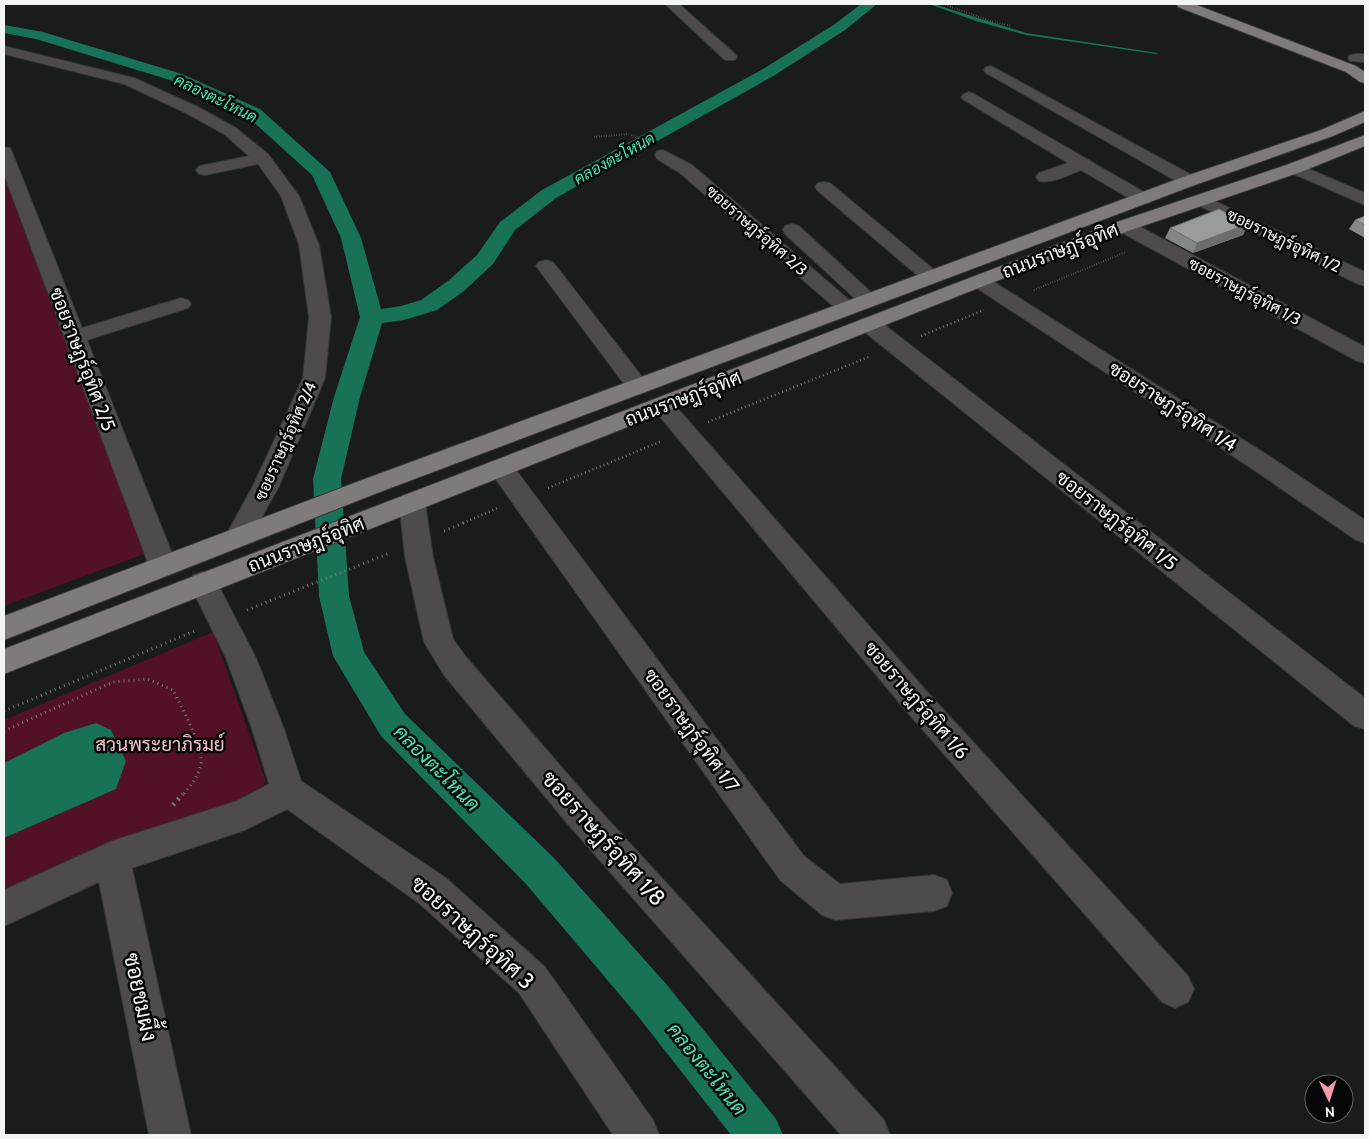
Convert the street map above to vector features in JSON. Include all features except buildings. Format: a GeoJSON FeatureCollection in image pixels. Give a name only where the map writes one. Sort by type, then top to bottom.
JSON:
{"type":"FeatureCollection","features":[{"type":"Feature","properties":{"kind":"main road"},"geometry":{"type":"LineString","coordinates":[[1183,4],[1351,69],[1365,79]]}},
{"type":"Feature","properties":{"kind":"main road"},"geometry":{"type":"LineString","coordinates":[[1212,4],[1362,60]]}},
{"type":"Feature","properties":{"kind":"main road","name":"ถนนราษฎร์อุทิศ"},"geometry":{"type":"LineString","coordinates":[[4,662],[663,406],[869,312],[931,277],[1189,181],[1327,133],[1365,116]]}},
{"type":"Feature","properties":{"kind":"main road","name":"ถนนราษฎร์อุทิศ"},"geometry":{"type":"LineString","coordinates":[[4,628],[371,486],[848,308],[869,312],[979,281],[1124,226],[1295,168],[1365,140]]}},
{"type":"Feature","properties":{"kind":"street"},"geometry":{"type":"LineString","coordinates":[[671,4],[730,57]]}},
{"type":"Feature","properties":{"kind":"street","name":"ซอยราษฎร์อุทิศ 2/4"},"geometry":{"type":"LineString","coordinates":[[4,50],[129,81],[192,110],[230,131],[262,158],[290,196],[306,237],[320,317],[314,378],[266,486],[250,532]]}},
{"type":"Feature","properties":{"kind":"street"},"geometry":{"type":"LineString","coordinates":[[991,70],[1189,181]]}},
{"type":"Feature","properties":{"kind":"street"},"geometry":{"type":"LineString","coordinates":[[969,97],[1142,199]]}},
{"type":"Feature","properties":{"kind":"street","name":"ซอยราษฎร์อุทิศ 2/3"},"geometry":{"type":"LineString","coordinates":[[658,150],[686,169],[848,308]]}},
{"type":"Feature","properties":{"kind":"street","name":"ซอยราษฎร์อุทิศ 2/5"},"geometry":{"type":"LineString","coordinates":[[4,152],[163,566]]}},
{"type":"Feature","properties":{"kind":"street"},"geometry":{"type":"LineString","coordinates":[[205,170],[262,158]]}},
{"type":"Feature","properties":{"kind":"street"},"geometry":{"type":"LineString","coordinates":[[1045,177],[1082,164]]}},
{"type":"Feature","properties":{"kind":"street"},"geometry":{"type":"LineString","coordinates":[[1295,168],[1365,200]]}},
{"type":"Feature","properties":{"kind":"street"},"geometry":{"type":"LineString","coordinates":[[824,187],[931,277]]}},
{"type":"Feature","properties":{"kind":"street","name":"ซอยราษฎร์อุทิศ 1/2"},"geometry":{"type":"LineString","coordinates":[[1202,200],[1365,280]]}},
{"type":"Feature","properties":{"kind":"street","name":"ซอยราษฎร์อุทิศ 1/3"},"geometry":{"type":"LineString","coordinates":[[1124,226],[1365,356]]}},
{"type":"Feature","properties":{"kind":"street","name":"ซอยราษฎร์อุทิศ 1/5"},"geometry":{"type":"LineString","coordinates":[[792,230],[869,312],[1365,716]]}},
{"type":"Feature","properties":{"kind":"street"},"geometry":{"type":"LineString","coordinates":[[546,266],[638,387]]}},
{"type":"Feature","properties":{"kind":"street","name":"ซอยราษฎร์อุทิศ 1/4"},"geometry":{"type":"LineString","coordinates":[[979,281],[1255,459],[1365,533]]}},
{"type":"Feature","properties":{"kind":"street"},"geometry":{"type":"LineString","coordinates":[[74,338],[181,304]]}},
{"type":"Feature","properties":{"kind":"street","name":"ซอยราษฎร์อุทิศ 1/6"},"geometry":{"type":"LineString","coordinates":[[663,406],[919,704],[1175,989]]}},
{"type":"Feature","properties":{"kind":"street","name":"ซอยราษฎร์อุทิศ 1/7"},"geometry":{"type":"LineString","coordinates":[[500,468],[792,868],[835,902],[934,893]]}},
{"type":"Feature","properties":{"kind":"street","name":"ซอยราษฎร์อุทิศ 1/8"},"geometry":{"type":"LineString","coordinates":[[412,502],[419,557],[439,642],[455,666],[585,819],[869,1135]]}},
{"type":"Feature","properties":{"kind":"street"},"geometry":{"type":"LineString","coordinates":[[4,908],[112,858],[245,814],[288,791],[268,729],[241,658],[203,584]]}},
{"type":"Feature","properties":{"kind":"street","name":"ซอยราษฎร์อุทิศ 3"},"geometry":{"type":"LineString","coordinates":[[288,791],[433,891],[532,980],[638,1135]]}},
{"type":"Feature","properties":{"kind":"street","name":"ซอยชมผึ้ง"},"geometry":{"type":"LineString","coordinates":[[112,858],[170,1135]]}},
{"type":"Feature","properties":{"kind":"path"},"geometry":{"type":"LineString","coordinates":[[943,4],[990,21],[1012,26]]}},
{"type":"Feature","properties":{"kind":"path"},"geometry":{"type":"LineString","coordinates":[[594,137],[628,134],[658,150]]}},
{"type":"Feature","properties":{"kind":"path"},"geometry":{"type":"LineString","coordinates":[[4,711],[283,594],[376,559]]}},
{"type":"Feature","properties":{"kind":"path"},"geometry":{"type":"LineString","coordinates":[[4,731],[113,682],[148,679],[173,690],[189,723],[201,759],[194,782],[170,809]]}},
{"type":"Feature","properties":{"kind":"green space"},"geometry":{"type":"Polygon","coordinates":[[[4,148],[147,553],[4,606],[4,148]]]}},
{"type":"Feature","properties":{"kind":"green space","name":"สวนพระยาภิรมย์"},"geometry":{"type":"Polygon","coordinates":[[[213,632],[266,781],[258,795],[120,844],[4,897],[4,720],[213,632]]]}},
{"type":"Feature","properties":{"kind":"shaded area"},"geometry":{"type":"Polygon","coordinates":[[[96,723],[111,730],[126,761],[116,789],[4,838],[4,763],[64,733],[96,723]]]}},
{"type":"Feature","properties":{"kind":"waterway","name":"คลองตะโหนด"},"geometry":{"type":"LineString","coordinates":[[372,317],[404,313],[429,305],[456,286],[485,259],[507,226],[549,194],[769,72],[840,27],[870,4]]}},
{"type":"Feature","properties":{"kind":"waterway"},"geometry":{"type":"LineString","coordinates":[[931,4],[1026,34],[1156,53]]}},
{"type":"Feature","properties":{"kind":"waterway","name":"คลองตะโหนด"},"geometry":{"type":"LineString","coordinates":[[4,29],[38,35],[176,77],[254,113],[320,172],[351,238],[372,317]]}},
{"type":"Feature","properties":{"kind":"waterway","name":"คลองตะโหนด"},"geometry":{"type":"LineString","coordinates":[[372,317],[347,397],[327,479],[334,596],[349,656],[393,725],[540,871],[652,1000],[760,1135]]}}]}
